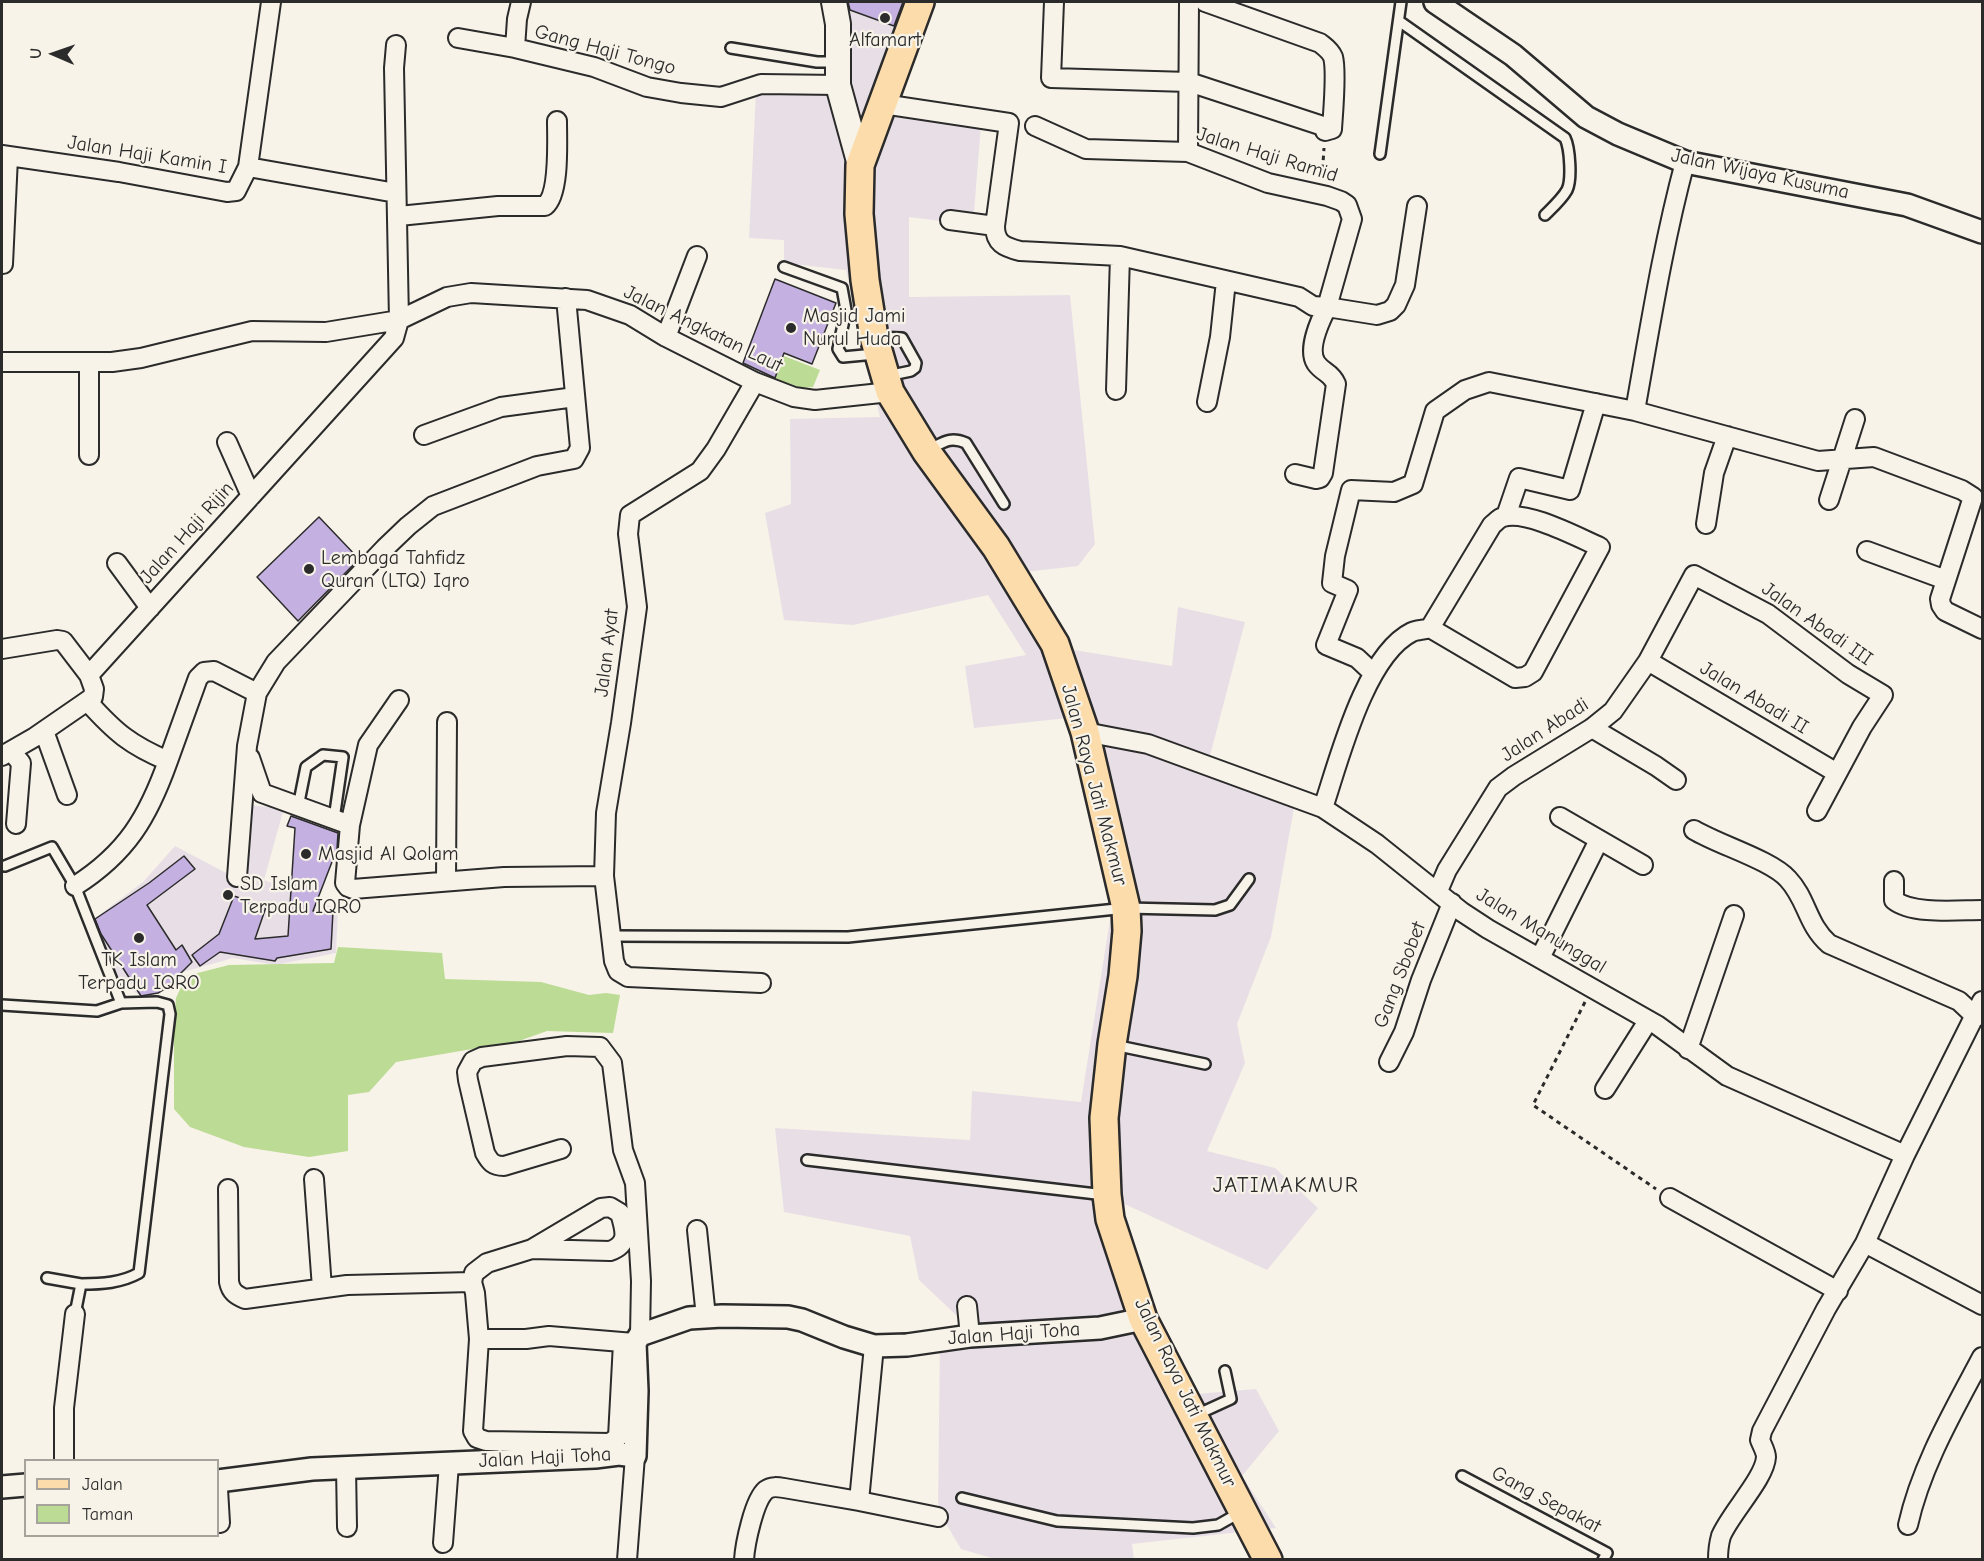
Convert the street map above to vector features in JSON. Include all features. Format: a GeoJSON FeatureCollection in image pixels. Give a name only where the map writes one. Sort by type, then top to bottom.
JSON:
{"type":"FeatureCollection","features":[{"type":"Feature","properties":{"kind":"main road"},"geometry":{"type":"LineString","coordinates":[[834,2],[838,24],[837,73],[860,165]]}},
{"type":"Feature","properties":{"kind":"main road","name":"Jalan Raya Jati Makmur"},"geometry":{"type":"LineString","coordinates":[[920,2],[860,165],[859,214],[853,285],[881,365],[926,452],[996,547],[1055,644],[1085,732],[1126,908],[1127,931],[1123,976],[1112,1044],[1104,1118],[1110,1219],[1143,1318],[1268,1560]]}},
{"type":"Feature","properties":{"kind":"street","name":"Jalan Haji Kamin I"},"geometry":{"type":"LineString","coordinates":[[4,156],[119,172],[227,192],[236,191],[248,166],[270,2]]}},
{"type":"Feature","properties":{"kind":"street","name":"Gang Haji Tongo"},"geometry":{"type":"LineString","coordinates":[[521,2],[515,48],[594,67],[647,87],[721,97],[762,84],[837,73]]}},
{"type":"Feature","properties":{"kind":"street"},"geometry":{"type":"LineString","coordinates":[[1054,2],[1052,78],[1189,81],[1329,130],[1333,58],[1327,48],[1299,35],[1205,2]]}},
{"type":"Feature","properties":{"kind":"street"},"geometry":{"type":"LineString","coordinates":[[1188,152],[1189,2]]}},
{"type":"Feature","properties":{"kind":"street","name":"Jalan Wijaya Kusuma"},"geometry":{"type":"LineString","coordinates":[[1435,2],[1513,55],[1586,117],[1617,134],[1685,162],[1907,206],[1983,232]]}},
{"type":"Feature","properties":{"kind":"street"},"geometry":{"type":"LineString","coordinates":[[458,38],[515,48]]}},
{"type":"Feature","properties":{"kind":"street"},"geometry":{"type":"LineString","coordinates":[[396,45],[394,68],[396,193],[399,216],[399,320]]}},
{"type":"Feature","properties":{"kind":"street"},"geometry":{"type":"LineString","coordinates":[[883,104],[1009,123],[995,234],[998,241],[1008,248],[1020,251],[1120,256],[1299,297],[1313,306],[1377,315],[1390,311],[1396,305],[1405,285],[1417,206]]}},
{"type":"Feature","properties":{"kind":"street"},"geometry":{"type":"LineString","coordinates":[[399,216],[498,206],[545,206],[551,199],[555,177],[557,122]]}},
{"type":"Feature","properties":{"kind":"street","name":"Jalan Haji Ramid"},"geometry":{"type":"LineString","coordinates":[[1035,126],[1086,149],[1188,152],[1268,183],[1321,194],[1347,205],[1352,219],[1327,307],[1320,321],[1314,356],[1315,362],[1333,376],[1336,384],[1323,473],[1320,478],[1316,479],[1295,474]]}},
{"type":"Feature","properties":{"kind":"street"},"geometry":{"type":"LineString","coordinates":[[3,264],[4,156]]}},
{"type":"Feature","properties":{"kind":"street"},"geometry":{"type":"LineString","coordinates":[[1635,411],[1662,258],[1685,162]]}},
{"type":"Feature","properties":{"kind":"street"},"geometry":{"type":"LineString","coordinates":[[248,166],[396,193]]}},
{"type":"Feature","properties":{"kind":"street"},"geometry":{"type":"LineString","coordinates":[[950,220],[995,226]]}},
{"type":"Feature","properties":{"kind":"street"},"geometry":{"type":"LineString","coordinates":[[666,337],[697,256]]}},
{"type":"Feature","properties":{"kind":"street"},"geometry":{"type":"LineString","coordinates":[[1116,390],[1120,256]]}},
{"type":"Feature","properties":{"kind":"street"},"geometry":{"type":"LineString","coordinates":[[1207,402],[1220,338],[1226,281]]}},
{"type":"Feature","properties":{"kind":"street","name":"Jalan Angkatan Laut"},"geometry":{"type":"LineString","coordinates":[[2,362],[90,363],[141,357],[252,331],[326,332],[399,320],[447,297],[471,293],[588,300],[630,315],[666,337],[755,382],[794,397],[814,400],[881,365]]}},
{"type":"Feature","properties":{"kind":"street"},"geometry":{"type":"LineString","coordinates":[[237,877],[246,746],[257,693],[276,662],[385,548],[434,506],[529,469],[574,459],[580,448],[566,298]]}},
{"type":"Feature","properties":{"kind":"street","name":"Jalan Haji Rijin"},"geometry":{"type":"LineString","coordinates":[[89,675],[394,338],[399,320]]}},
{"type":"Feature","properties":{"kind":"street"},"geometry":{"type":"LineString","coordinates":[[89,455],[90,363]]}},
{"type":"Feature","properties":{"kind":"street","name":"Jalan Ayat"},"geometry":{"type":"LineString","coordinates":[[755,382],[716,449],[700,471],[630,516],[628,534],[637,607],[606,813],[604,876],[610,936],[618,971],[628,977],[761,983]]}},
{"type":"Feature","properties":{"kind":"street"},"geometry":{"type":"LineString","coordinates":[[1373,673],[1357,658],[1326,645],[1348,590],[1332,583],[1335,556],[1351,490],[1394,492],[1413,484],[1435,411],[1465,390],[1489,382],[1635,411],[1818,460],[1874,457],[1962,490],[1978,491],[1974,521],[1946,580],[1940,599],[1945,611],[1983,629]]}},
{"type":"Feature","properties":{"kind":"street"},"geometry":{"type":"LineString","coordinates":[[424,435],[501,407],[575,397]]}},
{"type":"Feature","properties":{"kind":"street"},"geometry":{"type":"LineString","coordinates":[[1506,516],[1519,478],[1570,490],[1596,404]]}},
{"type":"Feature","properties":{"kind":"street"},"geometry":{"type":"LineString","coordinates":[[1829,500],[1844,460],[1855,419]]}},
{"type":"Feature","properties":{"kind":"street"},"geometry":{"type":"LineString","coordinates":[[1706,524],[1714,473],[1727,436]]}},
{"type":"Feature","properties":{"kind":"street"},"geometry":{"type":"LineString","coordinates":[[227,442],[251,496]]}},
{"type":"Feature","properties":{"kind":"street"},"geometry":{"type":"LineString","coordinates":[[1323,808],[1364,691],[1373,673],[1396,645],[1412,632],[1430,628],[1515,678],[1525,677],[1533,672],[1600,547],[1545,523],[1514,515],[1500,518],[1492,525],[1430,628]]}},
{"type":"Feature","properties":{"kind":"street"},"geometry":{"type":"LineString","coordinates":[[1867,551],[1946,580]]}},
{"type":"Feature","properties":{"kind":"street"},"geometry":{"type":"LineString","coordinates":[[117,563],[150,608]]}},
{"type":"Feature","properties":{"kind":"street","name":"Jalan Abadi"},"geometry":{"type":"LineString","coordinates":[[1438,891],[1446,870],[1498,788],[1592,728],[1613,711],[1648,661],[1694,575]]}},
{"type":"Feature","properties":{"kind":"street","name":"Jalan Abadi III"},"geometry":{"type":"LineString","coordinates":[[1694,575],[1768,614],[1848,674],[1882,695],[1837,773]]}},
{"type":"Feature","properties":{"kind":"street"},"geometry":{"type":"LineString","coordinates":[[2,649],[63,641],[89,675],[94,689],[93,698],[88,702],[6,753],[21,763],[16,824]]}},
{"type":"Feature","properties":{"kind":"street","name":"Jalan Abadi II"},"geometry":{"type":"LineString","coordinates":[[1648,661],[1837,773]]}},
{"type":"Feature","properties":{"kind":"street"},"geometry":{"type":"LineString","coordinates":[[75,886],[98,871],[130,838],[146,816],[198,678],[204,672],[214,670],[257,693]]}},
{"type":"Feature","properties":{"kind":"street"},"geometry":{"type":"LineString","coordinates":[[399,700],[368,745],[342,822],[345,882],[348,887],[353,889],[504,877],[604,876]]}},
{"type":"Feature","properties":{"kind":"street"},"geometry":{"type":"LineString","coordinates":[[88,702],[116,732],[131,743],[168,760]]}},
{"type":"Feature","properties":{"kind":"street"},"geometry":{"type":"LineString","coordinates":[[446,881],[447,722]]}},
{"type":"Feature","properties":{"kind":"street"},"geometry":{"type":"LineString","coordinates":[[1592,728],[1676,780]]}},
{"type":"Feature","properties":{"kind":"street"},"geometry":{"type":"LineString","coordinates":[[44,731],[67,795]]}},
{"type":"Feature","properties":{"kind":"street","name":"Jalan Manunggal"},"geometry":{"type":"LineString","coordinates":[[1085,732],[1148,744],[1323,808],[1377,844],[1488,929],[1648,1021],[1727,1077],[1905,1155]]}},
{"type":"Feature","properties":{"kind":"street"},"geometry":{"type":"LineString","coordinates":[[246,746],[262,793],[342,822]]}},
{"type":"Feature","properties":{"kind":"street"},"geometry":{"type":"LineString","coordinates":[[1817,812],[1837,773]]}},
{"type":"Feature","properties":{"kind":"street"},"geometry":{"type":"LineString","coordinates":[[1560,817],[1643,865]]}},
{"type":"Feature","properties":{"kind":"street"},"geometry":{"type":"LineString","coordinates":[[1694,830],[1776,868],[1786,876],[1797,889],[1818,934],[1829,944],[1979,1009],[1905,1155],[1865,1243],[1762,1431],[1760,1440],[1767,1455],[1765,1464],[1760,1476],[1721,1536],[1718,1560]]}},
{"type":"Feature","properties":{"kind":"street"},"geometry":{"type":"LineString","coordinates":[[1540,958],[1599,840]]}},
{"type":"Feature","properties":{"kind":"street"},"geometry":{"type":"LineString","coordinates":[[1894,881],[1894,900],[1899,904],[1918,909],[1983,910]]}},
{"type":"Feature","properties":{"kind":"street","name":"Gang Sbobet"},"geometry":{"type":"LineString","coordinates":[[1389,1062],[1404,1032],[1421,980],[1452,903]]}},
{"type":"Feature","properties":{"kind":"street"},"geometry":{"type":"LineString","coordinates":[[1688,1048],[1734,915]]}},
{"type":"Feature","properties":{"kind":"street"},"geometry":{"type":"LineString","coordinates":[[1605,1089],[1648,1021]]}},
{"type":"Feature","properties":{"kind":"street"},"geometry":{"type":"LineString","coordinates":[[532,1249],[487,1263],[474,1273],[472,1282],[476,1293],[479,1339],[473,1431],[477,1438],[486,1441],[610,1443],[618,1437],[641,1281],[635,1183],[623,1150],[612,1063],[600,1047],[567,1046],[483,1057],[473,1061],[467,1072],[485,1153],[491,1162],[497,1166],[504,1166],[561,1149]]}},
{"type":"Feature","properties":{"kind":"street"},"geometry":{"type":"LineString","coordinates":[[314,1179],[322,1288]]}},
{"type":"Feature","properties":{"kind":"street"},"geometry":{"type":"LineString","coordinates":[[228,1189],[227,1245],[231,1290],[245,1299],[347,1285],[472,1282]]}},
{"type":"Feature","properties":{"kind":"street"},"geometry":{"type":"LineString","coordinates":[[1670,1198],[1838,1291]]}},
{"type":"Feature","properties":{"kind":"street"},"geometry":{"type":"LineString","coordinates":[[697,1230],[706,1317]]}},
{"type":"Feature","properties":{"kind":"street"},"geometry":{"type":"LineString","coordinates":[[1865,1243],[1983,1305]]}},
{"type":"Feature","properties":{"kind":"street"},"geometry":{"type":"LineString","coordinates":[[968,1306],[970,1336]]}},
{"type":"Feature","properties":{"kind":"street"},"geometry":{"type":"LineString","coordinates":[[64,1459],[64,1408],[75,1314]]}},
{"type":"Feature","properties":{"kind":"street","name":"Jalan Haji Toha"},"geometry":{"type":"LineString","coordinates":[[219,1481],[312,1469],[595,1457],[619,1454],[635,1456],[637,1391],[633,1340],[689,1318],[788,1317],[874,1346],[907,1345],[970,1336],[1100,1328],[1143,1318]]}},
{"type":"Feature","properties":{"kind":"street"},"geometry":{"type":"LineString","coordinates":[[479,1339],[526,1339],[549,1336],[633,1340]]}},
{"type":"Feature","properties":{"kind":"street"},"geometry":{"type":"LineString","coordinates":[[859,1501],[874,1346]]}},
{"type":"Feature","properties":{"kind":"street"},"geometry":{"type":"LineString","coordinates":[[1908,1525],[1914,1497],[1952,1413],[1983,1357]]}},
{"type":"Feature","properties":{"kind":"street"},"geometry":{"type":"LineString","coordinates":[[627,1560],[635,1456]]}},
{"type":"Feature","properties":{"kind":"street"},"geometry":{"type":"LineString","coordinates":[[442,1544],[449,1464]]}},
{"type":"Feature","properties":{"kind":"street"},"geometry":{"type":"LineString","coordinates":[[346,1467],[347,1527]]}},
{"type":"Feature","properties":{"kind":"street"},"geometry":{"type":"LineString","coordinates":[[2,1487],[24,1485]]}},
{"type":"Feature","properties":{"kind":"street"},"geometry":{"type":"LineString","coordinates":[[744,1560],[753,1515],[766,1490],[772,1487],[938,1517]]}},
{"type":"Feature","properties":{"kind":"street"},"geometry":{"type":"LineString","coordinates":[[219,1506],[220,1523]]}},
{"type":"Feature","properties":{"kind":"lane"},"geometry":{"type":"LineString","coordinates":[[1380,154],[1401,2]]}},
{"type":"Feature","properties":{"kind":"lane"},"geometry":{"type":"LineString","coordinates":[[1399,21],[1565,138],[1569,145],[1570,180],[1567,190],[1545,216]]}},
{"type":"Feature","properties":{"kind":"lane"},"geometry":{"type":"LineString","coordinates":[[731,48],[817,62],[837,73]]}},
{"type":"Feature","properties":{"kind":"lane"},"geometry":{"type":"LineString","coordinates":[[784,267],[853,285],[845,295],[846,310],[838,349],[843,357],[881,365]]}},
{"type":"Feature","properties":{"kind":"lane"},"geometry":{"type":"LineString","coordinates":[[926,452],[950,439],[956,438],[966,442],[1004,504]]}},
{"type":"Feature","properties":{"kind":"lane"},"geometry":{"type":"LineString","coordinates":[[298,807],[306,768],[323,755],[343,757],[342,822]]}},
{"type":"Feature","properties":{"kind":"lane"},"geometry":{"type":"LineString","coordinates":[[5,866],[52,847],[75,886],[121,1003]]}},
{"type":"Feature","properties":{"kind":"lane"},"geometry":{"type":"LineString","coordinates":[[610,936],[848,937],[1126,908],[1215,910],[1230,905],[1249,879]]}},
{"type":"Feature","properties":{"kind":"lane"},"geometry":{"type":"LineString","coordinates":[[2,1005],[97,1011],[121,1003],[157,1002],[168,1005],[170,1014],[139,1274],[129,1279],[106,1284],[81,1284],[47,1278]]}},
{"type":"Feature","properties":{"kind":"lane"},"geometry":{"type":"LineString","coordinates":[[1112,1044],[1205,1064]]}},
{"type":"Feature","properties":{"kind":"lane"},"geometry":{"type":"LineString","coordinates":[[807,1160],[1107,1195]]}},
{"type":"Feature","properties":{"kind":"lane"},"geometry":{"type":"LineString","coordinates":[[75,1314],[81,1284]]}},
{"type":"Feature","properties":{"kind":"lane"},"geometry":{"type":"LineString","coordinates":[[1194,1416],[1231,1399],[1225,1371]]}},
{"type":"Feature","properties":{"kind":"lane","name":"Gang Sepakat"},"geometry":{"type":"LineString","coordinates":[[1462,1476],[1607,1553],[1603,1560]]}},
{"type":"Feature","properties":{"kind":"lane"},"geometry":{"type":"LineString","coordinates":[[962,1498],[1057,1521],[1182,1527],[1218,1526],[1244,1511]]}},
{"type":"Feature","properties":{"kind":"path"},"geometry":{"type":"LineString","coordinates":[[1321,194],[1329,130]]}},
{"type":"Feature","properties":{"kind":"path"},"geometry":{"type":"LineString","coordinates":[[1592,988],[1533,1105],[1670,1198]]}},
{"type":"Feature","properties":{"kind":"shaded area"},"geometry":{"type":"Polygon","coordinates":[[[836,2],[918,2],[879,111],[981,125],[973,225],[909,217],[909,297],[1070,295],[1095,544],[1078,566],[1025,572],[1068,649],[1172,666],[1178,607],[1245,622],[1207,767],[1295,802],[1271,937],[1237,1024],[1245,1063],[1207,1151],[1275,1168],[1318,1208],[1267,1270],[1116,1200],[1132,1260],[1197,1394],[1256,1389],[1279,1431],[1242,1476],[1276,1528],[1132,1544],[1134,1559],[995,1559],[961,1549],[938,1510],[940,1336],[976,1334],[919,1280],[910,1236],[784,1212],[775,1128],[970,1140],[972,1091],[1081,1102],[1113,901],[1077,717],[974,728],[965,666],[1026,655],[988,595],[853,625],[784,620],[765,513],[791,504],[790,419],[880,417],[846,270],[784,263],[784,240],[749,238],[756,90],[839,89],[836,2]]]}},
{"type":"Feature","properties":{"kind":"shaded area","name":"SD Islam Terpadu IQRO"},"geometry":{"type":"Polygon","coordinates":[[[247,805],[284,808],[264,880],[338,909],[336,953],[275,965],[233,958],[183,972],[158,993],[141,996],[118,982],[90,922],[143,882],[175,846],[230,875],[247,805]]]}},
{"type":"Feature","properties":{"kind":"green space"},"geometry":{"type":"Polygon","coordinates":[[[784,356],[820,370],[813,387],[803,388],[775,379],[784,356]]]}},
{"type":"Feature","properties":{"kind":"green space"},"geometry":{"type":"Polygon","coordinates":[[[338,947],[442,953],[445,979],[541,982],[589,995],[606,993],[620,995],[613,1033],[547,1031],[519,1041],[396,1062],[369,1092],[348,1095],[348,1151],[309,1157],[244,1147],[190,1127],[174,1109],[176,998],[186,976],[229,965],[334,963],[338,947]]]}},
{"type":"Feature","properties":{"kind":"building","name":"Alfamart"},"geometry":{"type":"Polygon","coordinates":[[[848,2],[903,2],[894,26],[850,10],[848,2]]]}},
{"type":"Feature","properties":{"kind":"building","name":"Masjid Jami Nurul Huda"},"geometry":{"type":"Polygon","coordinates":[[[775,279],[836,303],[812,364],[784,353],[775,378],[743,363],[775,279]]]}},
{"type":"Feature","properties":{"kind":"building","name":"Lembaga Tahfidz Quran (LTQ) Iqro"},"geometry":{"type":"Polygon","coordinates":[[[319,517],[359,559],[298,621],[257,577],[319,517]]]}},
{"type":"Feature","properties":{"kind":"building"},"geometry":{"type":"Polygon","coordinates":[[[291,816],[338,833],[337,849],[313,911],[333,911],[331,949],[277,958],[275,961],[220,952],[200,966],[192,955],[219,934],[234,896],[266,907],[255,939],[288,936],[295,828],[287,826],[291,816]]]}},
{"type":"Feature","properties":{"kind":"building","name":"TK Islam Terpadu IQRO"},"geometry":{"type":"Polygon","coordinates":[[[184,856],[195,869],[147,905],[176,950],[182,945],[192,962],[166,988],[158,993],[141,996],[101,934],[95,919],[149,883],[184,856]]]}},
{"type":"Feature","properties":{"kind":"place","name":"Alfamart"},"geometry":{"type":"Point","coordinates":[885,18]}},
{"type":"Feature","properties":{"kind":"place","name":"Masjid Jami Nurul Huda"},"geometry":{"type":"Point","coordinates":[791,328]}},
{"type":"Feature","properties":{"kind":"place","name":"Lembaga Tahfidz Quran (LTQ) Iqro"},"geometry":{"type":"Point","coordinates":[309,569]}},
{"type":"Feature","properties":{"kind":"place","name":"Masjid Al Qolam"},"geometry":{"type":"Point","coordinates":[306,854]}},
{"type":"Feature","properties":{"kind":"place","name":"SD Islam Terpadu IQRO"},"geometry":{"type":"Point","coordinates":[228,895]}},
{"type":"Feature","properties":{"kind":"place","name":"TK Islam Terpadu IQRO"},"geometry":{"type":"Point","coordinates":[139,938]}},
{"type":"Feature","properties":{"kind":"district","name":"JATIMAKMUR"},"geometry":{"type":"Point","coordinates":[1286,1186]}}]}
